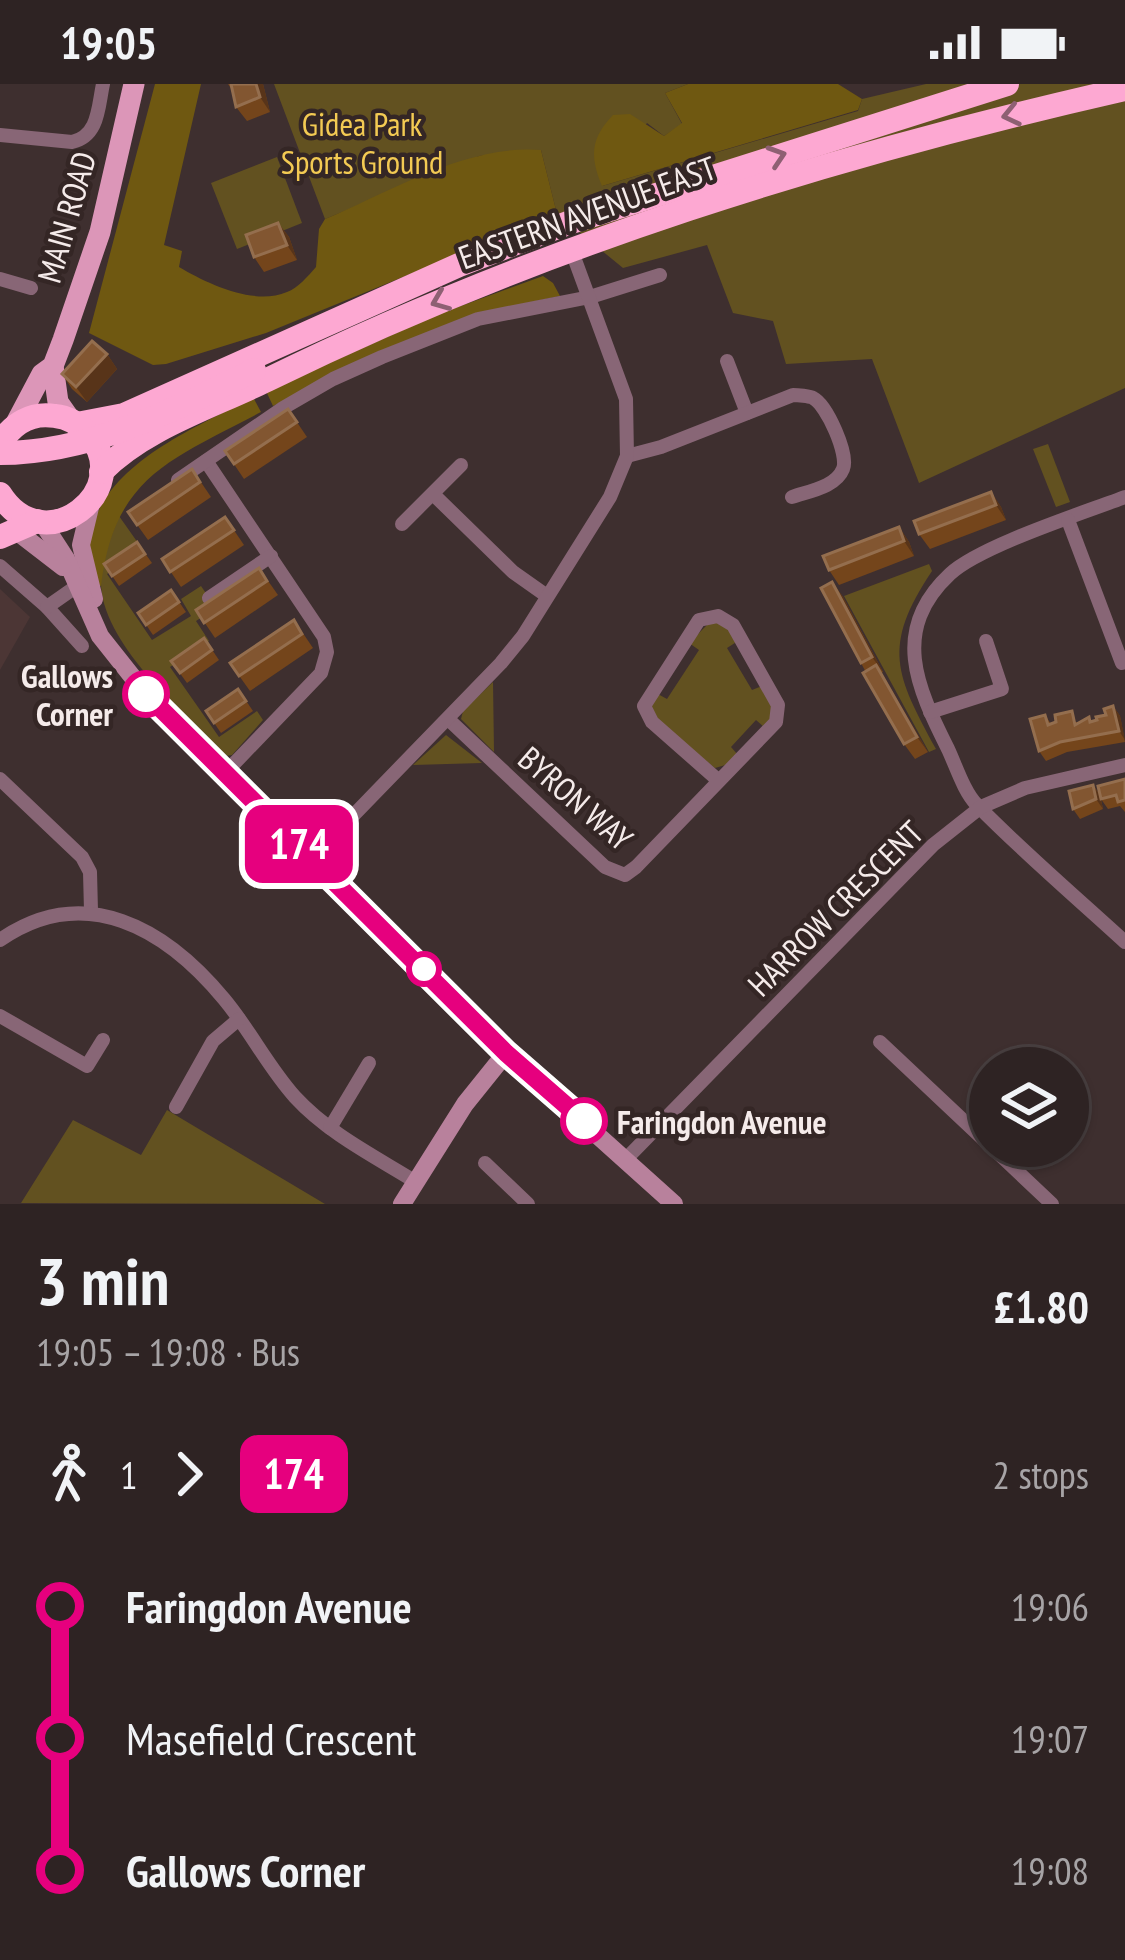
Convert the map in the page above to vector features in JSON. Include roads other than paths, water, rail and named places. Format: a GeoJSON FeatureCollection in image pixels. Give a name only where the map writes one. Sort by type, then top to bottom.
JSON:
{"type":"FeatureCollection","features":[{"type":"Feature","properties":{"kind":"highway","name":"EASTERN AVENUE EAST"},"geometry":{"type":"LineString","coordinates":[[74,422],[124,415],[352,311],[568,224],[1007,84]]}},
{"type":"Feature","properties":{"kind":"highway","name":"EASTERN AVENUE EAST"},"geometry":{"type":"LineString","coordinates":[[101,472],[140,441],[387,322],[571,249],[886,148],[1125,88]]}},
{"type":"Feature","properties":{"kind":"highway"},"geometry":{"type":"LineString","coordinates":[[254,370],[352,311]]}},
{"type":"Feature","properties":{"kind":"highway"},"geometry":{"type":"LineString","coordinates":[[7,428],[50,450],[110,435],[254,370],[387,322]]}},
{"type":"Feature","properties":{"kind":"highway"},"geometry":{"type":"LineString","coordinates":[[0,494],[23,528],[70,518],[92,500],[101,472],[94,441],[74,422],[36,416],[7,428]]}},
{"type":"Feature","properties":{"kind":"main road","name":"MAIN ROAD"},"geometry":{"type":"LineString","coordinates":[[7,428],[42,374],[53,366],[100,232],[134,84]]}},
{"type":"Feature","properties":{"kind":"main road"},"geometry":{"type":"LineString","coordinates":[[53,366],[58,402],[74,422]]}},
{"type":"Feature","properties":{"kind":"street"},"geometry":{"type":"LineString","coordinates":[[0,135],[82,140],[94,129],[104,84]]}},
{"type":"Feature","properties":{"kind":"street"},"geometry":{"type":"LineString","coordinates":[[313,857],[512,649],[610,497],[627,456],[626,399],[571,249]]}},
{"type":"Feature","properties":{"kind":"street"},"geometry":{"type":"LineString","coordinates":[[170,486],[283,408],[382,357],[478,320],[590,297],[660,275]]}},
{"type":"Feature","properties":{"kind":"street"},"geometry":{"type":"LineString","coordinates":[[0,279],[31,288]]}},
{"type":"Feature","properties":{"kind":"street"},"geometry":{"type":"LineString","coordinates":[[727,361],[747,413]]}},
{"type":"Feature","properties":{"kind":"street"},"geometry":{"type":"LineString","coordinates":[[627,456],[794,395],[814,398],[845,453],[843,469],[832,483],[792,497]]}},
{"type":"Feature","properties":{"kind":"street"},"geometry":{"type":"LineString","coordinates":[[206,461],[324,638],[327,652],[321,673],[226,772]]}},
{"type":"Feature","properties":{"kind":"street"},"geometry":{"type":"LineString","coordinates":[[402,524],[461,465]]}},
{"type":"Feature","properties":{"kind":"street"},"geometry":{"type":"LineString","coordinates":[[433,494],[513,572],[547,596]]}},
{"type":"Feature","properties":{"kind":"street"},"geometry":{"type":"LineString","coordinates":[[1125,497],[975,557],[950,574],[931,595],[913,653],[916,680],[929,712],[975,804],[1125,942]]}},
{"type":"Feature","properties":{"kind":"street"},"geometry":{"type":"LineString","coordinates":[[92,500],[82,534],[85,569],[91,592],[138,685]]}},
{"type":"Feature","properties":{"kind":"street"},"geometry":{"type":"LineString","coordinates":[[1068,520],[1122,663]]}},
{"type":"Feature","properties":{"kind":"street"},"geometry":{"type":"LineString","coordinates":[[23,528],[76,586]]}},
{"type":"Feature","properties":{"kind":"street"},"geometry":{"type":"LineString","coordinates":[[23,528],[66,559],[100,636],[138,685],[506,1053],[674,1204]]}},
{"type":"Feature","properties":{"kind":"street"},"geometry":{"type":"LineString","coordinates":[[209,598],[271,556]]}},
{"type":"Feature","properties":{"kind":"street"},"geometry":{"type":"LineString","coordinates":[[0,566],[82,646]]}},
{"type":"Feature","properties":{"kind":"street"},"geometry":{"type":"LineString","coordinates":[[47,607],[76,586]]}},
{"type":"Feature","properties":{"kind":"street","name":"BYRON WAY"},"geometry":{"type":"LineString","coordinates":[[448,719],[614,873],[631,872],[719,781],[776,722],[779,714],[733,625],[712,615],[699,620],[644,706],[652,722],[719,781]]}},
{"type":"Feature","properties":{"kind":"street"},"geometry":{"type":"LineString","coordinates":[[929,712],[1002,689],[986,641]]}},
{"type":"Feature","properties":{"kind":"street","name":"HARROW CRESCENT"},"geometry":{"type":"LineString","coordinates":[[626,1159],[873,902],[981,807],[1024,788],[1125,765]]}},
{"type":"Feature","properties":{"kind":"street"},"geometry":{"type":"LineString","coordinates":[[0,779],[82,857],[90,872],[91,911]]}},
{"type":"Feature","properties":{"kind":"street"},"geometry":{"type":"LineString","coordinates":[[0,940],[34,922],[91,911],[137,925],[208,982],[281,1081],[330,1128],[416,1182]]}},
{"type":"Feature","properties":{"kind":"street"},"geometry":{"type":"LineString","coordinates":[[0,1016],[87,1066],[103,1040]]}},
{"type":"Feature","properties":{"kind":"street"},"geometry":{"type":"LineString","coordinates":[[176,1107],[213,1041],[239,1019]]}},
{"type":"Feature","properties":{"kind":"street"},"geometry":{"type":"LineString","coordinates":[[880,1042],[1052,1204]]}},
{"type":"Feature","properties":{"kind":"street"},"geometry":{"type":"LineString","coordinates":[[402,1204],[465,1104],[506,1053]]}},
{"type":"Feature","properties":{"kind":"street"},"geometry":{"type":"LineString","coordinates":[[330,1128],[369,1063]]}},
{"type":"Feature","properties":{"kind":"street"},"geometry":{"type":"LineString","coordinates":[[485,1163],[528,1204]]}},
{"type":"Feature","properties":{"kind":"place","name":"Gallows Corner"},"geometry":{"type":"Point","coordinates":[146,694]}},
{"type":"Feature","properties":{"kind":"place","name":"Faringdon Avenue"},"geometry":{"type":"Point","coordinates":[584,1121]}},
{"type":"Feature","properties":{"kind":"park label","name":"Gidea Park Sports Ground"},"geometry":{"type":"Point","coordinates":[362,142]}}]}
